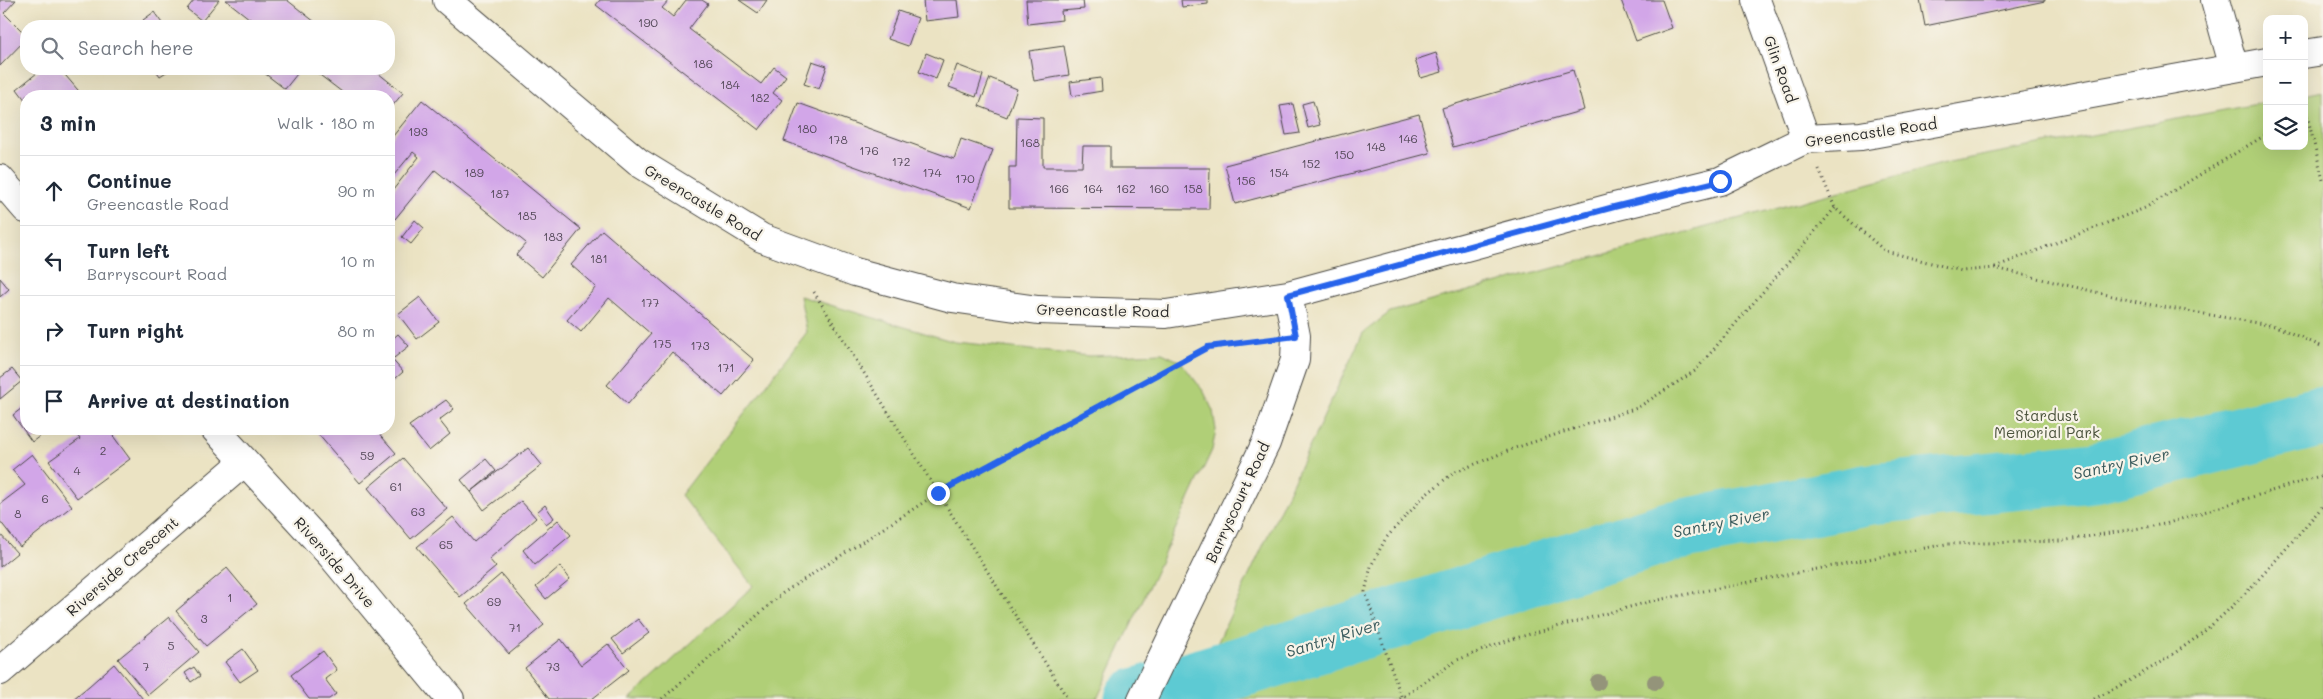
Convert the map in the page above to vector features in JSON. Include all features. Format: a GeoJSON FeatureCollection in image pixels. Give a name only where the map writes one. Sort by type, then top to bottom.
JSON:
{"type":"FeatureCollection","features":[{"type":"Feature","properties":{"kind":"street","name":"Greencastle Road"},"geometry":{"type":"LineString","coordinates":[[447,0],[638,162],[762,238],[855,272],[952,298],[1038,310],[1166,314],[1288,295],[1614,207],[1720,181],[1806,139],[1861,136],[2263,63]]}},
{"type":"Feature","properties":{"kind":"street","name":"Glin Road"},"geometry":{"type":"LineString","coordinates":[[1756,0],[1806,139]]}},
{"type":"Feature","properties":{"kind":"street"},"geometry":{"type":"LineString","coordinates":[[2215,0],[2234,68]]}},
{"type":"Feature","properties":{"kind":"street"},"geometry":{"type":"LineString","coordinates":[[2308,53],[2323,51]]}},
{"type":"Feature","properties":{"kind":"street"},"geometry":{"type":"LineString","coordinates":[[0,179],[20,203]]}},
{"type":"Feature","properties":{"kind":"street","name":"Barryscourt Road"},"geometry":{"type":"LineString","coordinates":[[1145,693],[1266,443],[1295,360],[1296,336],[1288,295]]}},
{"type":"Feature","properties":{"kind":"street","name":"Riverside Drive"},"geometry":{"type":"LineString","coordinates":[[221,435],[331,555],[450,699]]}},
{"type":"Feature","properties":{"kind":"street","name":"Riverside Crescent"},"geometry":{"type":"LineString","coordinates":[[0,671],[244,462]]}},
{"type":"Feature","properties":{"kind":"path"},"geometry":{"type":"LineString","coordinates":[[2308,122],[2323,180]]}},
{"type":"Feature","properties":{"kind":"path"},"geometry":{"type":"LineString","coordinates":[[1806,139],[1835,208],[1885,251],[1962,271],[1995,268],[2145,208],[2263,136]]}},
{"type":"Feature","properties":{"kind":"path"},"geometry":{"type":"LineString","coordinates":[[1835,208],[1695,371],[1637,408],[1515,448],[1453,473],[1423,497],[1386,538],[1371,566],[1365,592],[1401,698],[1457,660],[1512,639],[1652,601],[1946,544],[2061,541],[2165,524],[2323,475]]}},
{"type":"Feature","properties":{"kind":"path"},"geometry":{"type":"LineString","coordinates":[[824,261],[814,292],[1068,699]]}},
{"type":"Feature","properties":{"kind":"path"},"geometry":{"type":"LineString","coordinates":[[1995,268],[2146,304],[2274,326],[2323,348]]}},
{"type":"Feature","properties":{"kind":"path"},"geometry":{"type":"LineString","coordinates":[[662,699],[783,593],[938,493],[1208,347],[1296,336]]}},
{"type":"Feature","properties":{"kind":"path"},"geometry":{"type":"LineString","coordinates":[[2094,699],[2143,675],[2203,632],[2249,588],[2323,506]]}},
{"type":"Feature","properties":{"kind":"green space","name":"Stardust Memorial Park"},"geometry":{"type":"Polygon","coordinates":[[[2323,91],[2323,699],[1191,699],[1363,333],[1390,312],[1949,162],[2263,103],[2263,150],[2308,150],[2308,94],[2323,91]]]}},
{"type":"Feature","properties":{"kind":"green space"},"geometry":{"type":"Polygon","coordinates":[[[800,296],[955,342],[1089,356],[1162,353],[1181,362],[1204,392],[1213,411],[1216,430],[1212,450],[1097,699],[630,699],[753,586],[681,495],[807,332],[800,296]]]}},
{"type":"Feature","properties":{"kind":"building"},"geometry":{"type":"Polygon","coordinates":[[[0,0],[16,0],[4,13],[20,29],[20,45],[0,66],[0,0]]]}},
{"type":"Feature","properties":{"kind":"building"},"geometry":{"type":"Polygon","coordinates":[[[194,0],[219,0],[203,20],[187,9],[194,0]]]}},
{"type":"Feature","properties":{"kind":"building"},"geometry":{"type":"Polygon","coordinates":[[[226,0],[287,0],[312,20],[251,20],[226,0]]]}},
{"type":"Feature","properties":{"kind":"building"},"geometry":{"type":"Polygon","coordinates":[[[600,0],[669,0],[662,8],[673,17],[686,0],[702,0],[708,4],[689,29],[761,84],[774,67],[786,76],[773,93],[782,100],[759,130],[596,5],[600,0]]]}},
{"type":"Feature","properties":{"kind":"building"},"geometry":{"type":"Polygon","coordinates":[[[739,0],[767,0],[758,13],[739,0]]]}},
{"type":"Feature","properties":{"kind":"building"},"geometry":{"type":"Polygon","coordinates":[[[923,0],[957,0],[959,17],[925,21],[923,0]]]}},
{"type":"Feature","properties":{"kind":"building"},"geometry":{"type":"Polygon","coordinates":[[[1026,0],[1083,0],[1084,9],[1061,11],[1062,20],[1028,24],[1026,0]]]}},
{"type":"Feature","properties":{"kind":"building"},"geometry":{"type":"Polygon","coordinates":[[[1181,0],[1208,0],[1208,4],[1182,7],[1181,0]]]}},
{"type":"Feature","properties":{"kind":"building"},"geometry":{"type":"Polygon","coordinates":[[[1621,0],[1662,0],[1672,28],[1636,41],[1621,0]]]}},
{"type":"Feature","properties":{"kind":"building"},"geometry":{"type":"Polygon","coordinates":[[[1920,0],[2045,0],[2045,1],[1925,26],[1920,0]]]}},
{"type":"Feature","properties":{"kind":"building"},"geometry":{"type":"Polygon","coordinates":[[[898,11],[918,18],[908,46],[888,39],[898,11]]]}},
{"type":"Feature","properties":{"kind":"building"},"geometry":{"type":"Polygon","coordinates":[[[154,12],[160,20],[143,20],[154,12]]]}},
{"type":"Feature","properties":{"kind":"building"},"geometry":{"type":"Polygon","coordinates":[[[1064,46],[1069,75],[1034,81],[1029,51],[1064,46]]]}},
{"type":"Feature","properties":{"kind":"building"},"geometry":{"type":"Polygon","coordinates":[[[926,53],[943,60],[936,79],[919,72],[926,53]]]}},
{"type":"Feature","properties":{"kind":"building"},"geometry":{"type":"Polygon","coordinates":[[[1436,53],[1442,72],[1421,78],[1415,60],[1436,53]]]}},
{"type":"Feature","properties":{"kind":"building"},"geometry":{"type":"Polygon","coordinates":[[[812,61],[827,66],[819,89],[804,84],[812,61]]]}},
{"type":"Feature","properties":{"kind":"building"},"geometry":{"type":"Polygon","coordinates":[[[957,65],[983,75],[976,97],[949,87],[957,65]]]}},
{"type":"Feature","properties":{"kind":"building"},"geometry":{"type":"Polygon","coordinates":[[[1573,70],[1584,110],[1453,147],[1442,108],[1573,70]]]}},
{"type":"Feature","properties":{"kind":"building"},"geometry":{"type":"Polygon","coordinates":[[[34,75],[65,75],[78,90],[20,90],[20,93],[17,89],[34,75]]]}},
{"type":"Feature","properties":{"kind":"building"},"geometry":{"type":"Polygon","coordinates":[[[267,75],[296,75],[285,89],[267,75]]]}},
{"type":"Feature","properties":{"kind":"building"},"geometry":{"type":"Polygon","coordinates":[[[320,75],[380,75],[403,93],[395,103],[395,90],[339,90],[320,75]]]}},
{"type":"Feature","properties":{"kind":"building"},"geometry":{"type":"Polygon","coordinates":[[[990,78],[1017,89],[1007,117],[979,106],[990,78]]]}},
{"type":"Feature","properties":{"kind":"building"},"geometry":{"type":"Polygon","coordinates":[[[1101,78],[1102,91],[1072,96],[1070,82],[1101,78]]]}},
{"type":"Feature","properties":{"kind":"building"},"geometry":{"type":"Polygon","coordinates":[[[422,100],[581,229],[542,277],[516,255],[526,243],[435,170],[395,219],[395,187],[419,157],[413,152],[395,174],[395,134],[422,100]]]}},
{"type":"Feature","properties":{"kind":"building"},"geometry":{"type":"Polygon","coordinates":[[[1313,101],[1320,125],[1308,128],[1302,104],[1313,101]]]}},
{"type":"Feature","properties":{"kind":"building"},"geometry":{"type":"Polygon","coordinates":[[[798,103],[954,159],[961,139],[993,150],[971,208],[784,141],[798,103]]]}},
{"type":"Feature","properties":{"kind":"building"},"geometry":{"type":"Polygon","coordinates":[[[1293,104],[1300,133],[1286,135],[1280,106],[1293,104]]]}},
{"type":"Feature","properties":{"kind":"building"},"geometry":{"type":"Polygon","coordinates":[[[1419,114],[1430,153],[1235,204],[1225,165],[1419,114]]]}},
{"type":"Feature","properties":{"kind":"building"},"geometry":{"type":"Polygon","coordinates":[[[1017,117],[1043,118],[1043,167],[1082,167],[1083,146],[1110,146],[1110,168],[1210,168],[1209,209],[1009,208],[1009,167],[1016,167],[1017,117]]]}},
{"type":"Feature","properties":{"kind":"building"},"geometry":{"type":"Polygon","coordinates":[[[415,220],[424,228],[411,244],[402,237],[415,220]]]}},
{"type":"Feature","properties":{"kind":"building"},"geometry":{"type":"Polygon","coordinates":[[[602,230],[754,360],[723,396],[672,352],[628,404],[607,385],[651,334],[609,298],[581,332],[567,320],[596,287],[571,265],[602,230]]]}},
{"type":"Feature","properties":{"kind":"building"},"geometry":{"type":"Polygon","coordinates":[[[0,278],[9,289],[0,297],[0,278]]]}},
{"type":"Feature","properties":{"kind":"building"},"geometry":{"type":"Polygon","coordinates":[[[420,297],[439,322],[417,339],[398,314],[420,297]]]}},
{"type":"Feature","properties":{"kind":"building"},"geometry":{"type":"Polygon","coordinates":[[[398,334],[409,346],[395,357],[395,337],[398,334]]]}},
{"type":"Feature","properties":{"kind":"building"},"geometry":{"type":"Polygon","coordinates":[[[395,363],[403,372],[395,379],[395,363]]]}},
{"type":"Feature","properties":{"kind":"building"},"geometry":{"type":"Polygon","coordinates":[[[12,369],[20,379],[20,383],[0,399],[0,378],[12,369]]]}},
{"type":"Feature","properties":{"kind":"building"},"geometry":{"type":"Polygon","coordinates":[[[446,400],[454,409],[439,420],[450,434],[429,451],[409,426],[446,400]]]}},
{"type":"Feature","properties":{"kind":"building"},"geometry":{"type":"Polygon","coordinates":[[[20,410],[20,425],[13,415],[20,410]]]}},
{"type":"Feature","properties":{"kind":"building"},"geometry":{"type":"Polygon","coordinates":[[[27,435],[41,435],[32,442],[27,435]]]}},
{"type":"Feature","properties":{"kind":"building"},"geometry":{"type":"Polygon","coordinates":[[[77,435],[112,435],[130,459],[77,498],[49,461],[80,439],[77,435]]]}},
{"type":"Feature","properties":{"kind":"building"},"geometry":{"type":"Polygon","coordinates":[[[319,435],[380,435],[396,453],[360,483],[319,435]]]}},
{"type":"Feature","properties":{"kind":"building"},"geometry":{"type":"Polygon","coordinates":[[[528,448],[542,465],[484,510],[471,492],[528,448]]]}},
{"type":"Feature","properties":{"kind":"building"},"geometry":{"type":"Polygon","coordinates":[[[32,454],[72,506],[20,547],[0,521],[0,504],[25,485],[12,470],[32,454]]]}},
{"type":"Feature","properties":{"kind":"building"},"geometry":{"type":"Polygon","coordinates":[[[403,458],[447,509],[411,539],[368,488],[403,458]]]}},
{"type":"Feature","properties":{"kind":"building"},"geometry":{"type":"Polygon","coordinates":[[[486,459],[496,471],[471,492],[461,480],[486,459]]]}},
{"type":"Feature","properties":{"kind":"building"},"geometry":{"type":"Polygon","coordinates":[[[521,501],[536,518],[489,559],[496,567],[460,597],[417,547],[453,517],[474,542],[521,501]]]}},
{"type":"Feature","properties":{"kind":"building"},"geometry":{"type":"Polygon","coordinates":[[[545,505],[554,518],[546,524],[537,512],[545,505]]]}},
{"type":"Feature","properties":{"kind":"building"},"geometry":{"type":"Polygon","coordinates":[[[558,520],[571,535],[535,565],[523,550],[558,520]]]}},
{"type":"Feature","properties":{"kind":"building"},"geometry":{"type":"Polygon","coordinates":[[[0,534],[17,553],[0,567],[0,534]]]}},
{"type":"Feature","properties":{"kind":"building"},"geometry":{"type":"Polygon","coordinates":[[[560,566],[570,579],[546,599],[536,587],[560,566]]]}},
{"type":"Feature","properties":{"kind":"building"},"geometry":{"type":"Polygon","coordinates":[[[227,568],[257,604],[206,646],[176,611],[227,568]]]}},
{"type":"Feature","properties":{"kind":"building"},"geometry":{"type":"Polygon","coordinates":[[[501,574],[544,625],[509,654],[466,604],[501,574]]]}},
{"type":"Feature","properties":{"kind":"building"},"geometry":{"type":"Polygon","coordinates":[[[169,617],[199,652],[148,695],[118,659],[169,617]]]}},
{"type":"Feature","properties":{"kind":"building"},"geometry":{"type":"Polygon","coordinates":[[[638,619],[649,633],[623,653],[612,639],[638,619]]]}},
{"type":"Feature","properties":{"kind":"building"},"geometry":{"type":"Polygon","coordinates":[[[561,639],[581,665],[608,644],[629,670],[592,699],[549,699],[525,668],[561,639]]]}},
{"type":"Feature","properties":{"kind":"building"},"geometry":{"type":"Polygon","coordinates":[[[243,649],[258,670],[240,682],[225,662],[243,649]]]}},
{"type":"Feature","properties":{"kind":"building"},"geometry":{"type":"Polygon","coordinates":[[[323,651],[337,670],[325,679],[336,694],[329,699],[309,699],[291,675],[323,651]]]}},
{"type":"Feature","properties":{"kind":"building"},"geometry":{"type":"Polygon","coordinates":[[[114,664],[143,699],[73,699],[89,686],[114,664]]]}},
{"type":"Feature","properties":{"kind":"building"},"geometry":{"type":"Polygon","coordinates":[[[194,667],[200,676],[191,682],[185,673],[194,667]]]}},
{"type":"Feature","properties":{"kind":"waterway","name":"Santry River"},"geometry":{"type":"LineString","coordinates":[[1135,699],[1668,532],[1871,494],[2095,472],[2323,416]]}},
{"type":"Feature","properties":{"kind":"route"},"geometry":{"type":"LineString","coordinates":[[938,493],[1208,347],[1296,336],[1288,295],[1614,207],[1720,181]]}}]}
